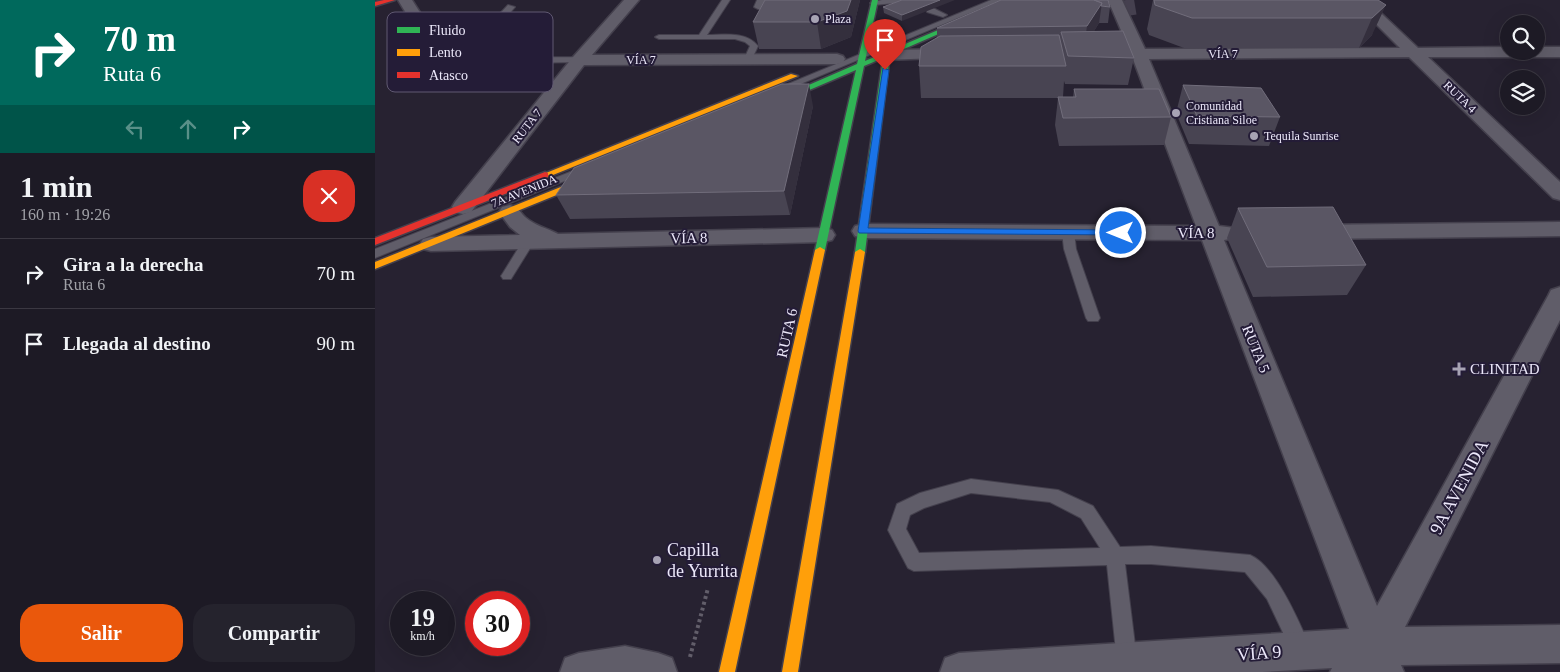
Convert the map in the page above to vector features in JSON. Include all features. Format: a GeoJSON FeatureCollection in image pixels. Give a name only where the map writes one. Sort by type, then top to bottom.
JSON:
{"type":"FeatureCollection","features":[{"type":"Feature","properties":{"kind":"main road"},"geometry":{"type":"LineString","coordinates":[[375,4],[392,0]]}},
{"type":"Feature","properties":{"kind":"main road","name":"7A AVENIDA"},"geometry":{"type":"LineString","coordinates":[[375,242],[837,59],[863,56],[887,46],[943,15],[981,0]]}},
{"type":"Feature","properties":{"kind":"main road","name":"7A AVENIDA"},"geometry":{"type":"LineString","coordinates":[[763,106],[863,56],[1014,0]]}},
{"type":"Feature","properties":{"kind":"main road","name":"RUTA 6"},"geometry":{"type":"LineString","coordinates":[[727,672],[875,1]]}},
{"type":"Feature","properties":{"kind":"main road"},"geometry":{"type":"LineString","coordinates":[[790,672],[863,231],[887,46]]}},
{"type":"Feature","properties":{"kind":"main road","name":"7A AVENIDA"},"geometry":{"type":"LineString","coordinates":[[375,266],[601,174]]}},
{"type":"Feature","properties":{"kind":"street"},"geometry":{"type":"LineString","coordinates":[[405,0],[412,12]]}},
{"type":"Feature","properties":{"kind":"street","name":"RUTA 7"},"geometry":{"type":"LineString","coordinates":[[463,207],[579,60],[632,0]]}},
{"type":"Feature","properties":{"kind":"street","name":"RUTA 5"},"geometry":{"type":"LineString","coordinates":[[1115,0],[1128,23],[1380,659]]}},
{"type":"Feature","properties":{"kind":"street","name":"RUTA 4"},"geometry":{"type":"LineString","coordinates":[[1359,0],[1560,194]]}},
{"type":"Feature","properties":{"kind":"street"},"geometry":{"type":"LineString","coordinates":[[887,46],[966,54]]}},
{"type":"Feature","properties":{"kind":"street","name":"VÍA 7"},"geometry":{"type":"LineString","coordinates":[[1110,54],[1560,52]]}},
{"type":"Feature","properties":{"kind":"street","name":"VÍA 7"},"geometry":{"type":"LineString","coordinates":[[579,60],[837,59]]}},
{"type":"Feature","properties":{"kind":"street","name":"VÍA 8"},"geometry":{"type":"LineString","coordinates":[[509,212],[517,224],[554,240]]}},
{"type":"Feature","properties":{"kind":"street"},"geometry":{"type":"LineString","coordinates":[[1290,232],[1560,229]]}},
{"type":"Feature","properties":{"kind":"street","name":"VÍA 8"},"geometry":{"type":"LineString","coordinates":[[863,231],[1250,233]]}},
{"type":"Feature","properties":{"kind":"street","name":"VÍA 8"},"geometry":{"type":"LineString","coordinates":[[431,244],[824,235]]}},
{"type":"Feature","properties":{"kind":"street","name":"9A AVENIDA"},"geometry":{"type":"LineString","coordinates":[[1349,672],[1380,659],[1560,296]]}},
{"type":"Feature","properties":{"kind":"street","name":"VÍA 9"},"geometry":{"type":"LineString","coordinates":[[959,672],[1302,650],[1380,659],[1560,644]]}},
{"type":"Feature","properties":{"kind":"street"},"geometry":{"type":"LineString","coordinates":[[579,672],[625,665],[658,672]]}},
{"type":"Feature","properties":{"kind":"lane"},"geometry":{"type":"LineString","coordinates":[[701,37],[726,0]]}},
{"type":"Feature","properties":{"kind":"lane"},"geometry":{"type":"LineString","coordinates":[[875,1],[906,0],[912,2]]}},
{"type":"Feature","properties":{"kind":"lane"},"geometry":{"type":"LineString","coordinates":[[887,46],[997,0]]}},
{"type":"Feature","properties":{"kind":"lane"},"geometry":{"type":"LineString","coordinates":[[506,12],[511,7]]}},
{"type":"Feature","properties":{"kind":"lane"},"geometry":{"type":"LineString","coordinates":[[930,10],[943,15]]}},
{"type":"Feature","properties":{"kind":"lane"},"geometry":{"type":"LineString","coordinates":[[659,38],[735,37],[748,40],[754,46],[748,60]]}},
{"type":"Feature","properties":{"kind":"lane"},"geometry":{"type":"LineString","coordinates":[[375,254],[863,56]]}},
{"type":"Feature","properties":{"kind":"lane","name":"VÍA 7"},"geometry":{"type":"LineString","coordinates":[[553,60],[579,60]]}},
{"type":"Feature","properties":{"kind":"lane"},"geometry":{"type":"LineString","coordinates":[[1068,232],[1070,249],[1093,318]]}},
{"type":"Feature","properties":{"kind":"lane"},"geometry":{"type":"LineString","coordinates":[[507,276],[528,242]]}},
{"type":"Feature","properties":{"kind":"lane"},"geometry":{"type":"LineString","coordinates":[[1127,661],[1115,556],[1087,512],[1052,495],[971,486],[920,501],[903,510],[897,530],[914,562],[1115,556],[1151,555],[1250,564],[1274,592],[1302,650]]}},
{"type":"Feature","properties":{"kind":"building"},"geometry":{"type":"Polygon","coordinates":[[[765,0],[851,0],[847,11],[817,22],[753,22],[765,0]]]}},
{"type":"Feature","properties":{"kind":"building"},"geometry":{"type":"Polygon","coordinates":[[[902,0],[940,0],[902,15],[883,7],[902,0]]]}},
{"type":"Feature","properties":{"kind":"building"},"geometry":{"type":"Polygon","coordinates":[[[1001,0],[1094,0],[1102,3],[1087,26],[937,28],[1001,0]]]}},
{"type":"Feature","properties":{"kind":"building"},"geometry":{"type":"Polygon","coordinates":[[[1094,0],[1108,0],[1110,7],[1101,6],[1102,3],[1094,0]]]}},
{"type":"Feature","properties":{"kind":"building"},"geometry":{"type":"Polygon","coordinates":[[[1154,0],[1378,0],[1386,5],[1372,18],[1192,18],[1155,5],[1154,0]]]}},
{"type":"Feature","properties":{"kind":"building"},"geometry":{"type":"Polygon","coordinates":[[[1123,31],[1134,58],[1068,56],[1061,32],[1123,31]]]}},
{"type":"Feature","properties":{"kind":"building"},"geometry":{"type":"Polygon","coordinates":[[[1059,35],[1066,66],[919,66],[921,47],[940,36],[1059,35]]]}},
{"type":"Feature","properties":{"kind":"building"},"geometry":{"type":"Polygon","coordinates":[[[782,84],[809,84],[784,191],[556,195],[574,168],[782,84]]]}},
{"type":"Feature","properties":{"kind":"building"},"geometry":{"type":"Polygon","coordinates":[[[1183,85],[1261,88],[1280,117],[1197,116],[1183,85]]]}},
{"type":"Feature","properties":{"kind":"building"},"geometry":{"type":"Polygon","coordinates":[[[1074,89],[1159,89],[1171,117],[1063,118],[1058,97],[1076,97],[1074,89]]]}},
{"type":"Feature","properties":{"kind":"building"},"geometry":{"type":"Polygon","coordinates":[[[1333,207],[1366,265],[1267,267],[1238,208],[1333,207]]]}},
{"type":"Feature","properties":{"kind":"tunnel"},"geometry":{"type":"LineString","coordinates":[[1126,0],[1129,18]]}},
{"type":"Feature","properties":{"kind":"traffic: fast"},"geometry":{"type":"LineString","coordinates":[[820,250],[875,0]]}},
{"type":"Feature","properties":{"kind":"traffic: fast"},"geometry":{"type":"LineString","coordinates":[[776,101],[1014,0]]}},
{"type":"Feature","properties":{"kind":"traffic: fast"},"geometry":{"type":"LineString","coordinates":[[860,252],[889,39]]}},
{"type":"Feature","properties":{"kind":"traffic: slow"},"geometry":{"type":"LineString","coordinates":[[545,175],[794,76]]}},
{"type":"Feature","properties":{"kind":"traffic: slow"},"geometry":{"type":"LineString","coordinates":[[375,266],[593,177]]}},
{"type":"Feature","properties":{"kind":"traffic: slow"},"geometry":{"type":"LineString","coordinates":[[727,672],[820,250]]}},
{"type":"Feature","properties":{"kind":"traffic: slow"},"geometry":{"type":"LineString","coordinates":[[790,672],[860,252]]}},
{"type":"Feature","properties":{"kind":"traffic: jam"},"geometry":{"type":"LineString","coordinates":[[375,4],[392,0]]}},
{"type":"Feature","properties":{"kind":"traffic: jam"},"geometry":{"type":"LineString","coordinates":[[375,242],[545,175]]}},
{"type":"Feature","properties":{"kind":"place","name":"Plaza"},"geometry":{"type":"Point","coordinates":[815,19]}},
{"type":"Feature","properties":{"kind":"place","name":"Comunidad Cristiana Siloe"},"geometry":{"type":"Point","coordinates":[1176,113]}},
{"type":"Feature","properties":{"kind":"place","name":"Tequila Sunrise"},"geometry":{"type":"Point","coordinates":[1254,136]}},
{"type":"Feature","properties":{"kind":"place","name":"CLINITAD"},"geometry":{"type":"Point","coordinates":[1459,369]}},
{"type":"Feature","properties":{"kind":"place","name":"Capilla de Yurrita"},"geometry":{"type":"Point","coordinates":[657,560]}},
{"type":"Feature","properties":{"kind":"route"},"geometry":{"type":"LineString","coordinates":[[885,70],[863,231],[1121,233]]}}]}
